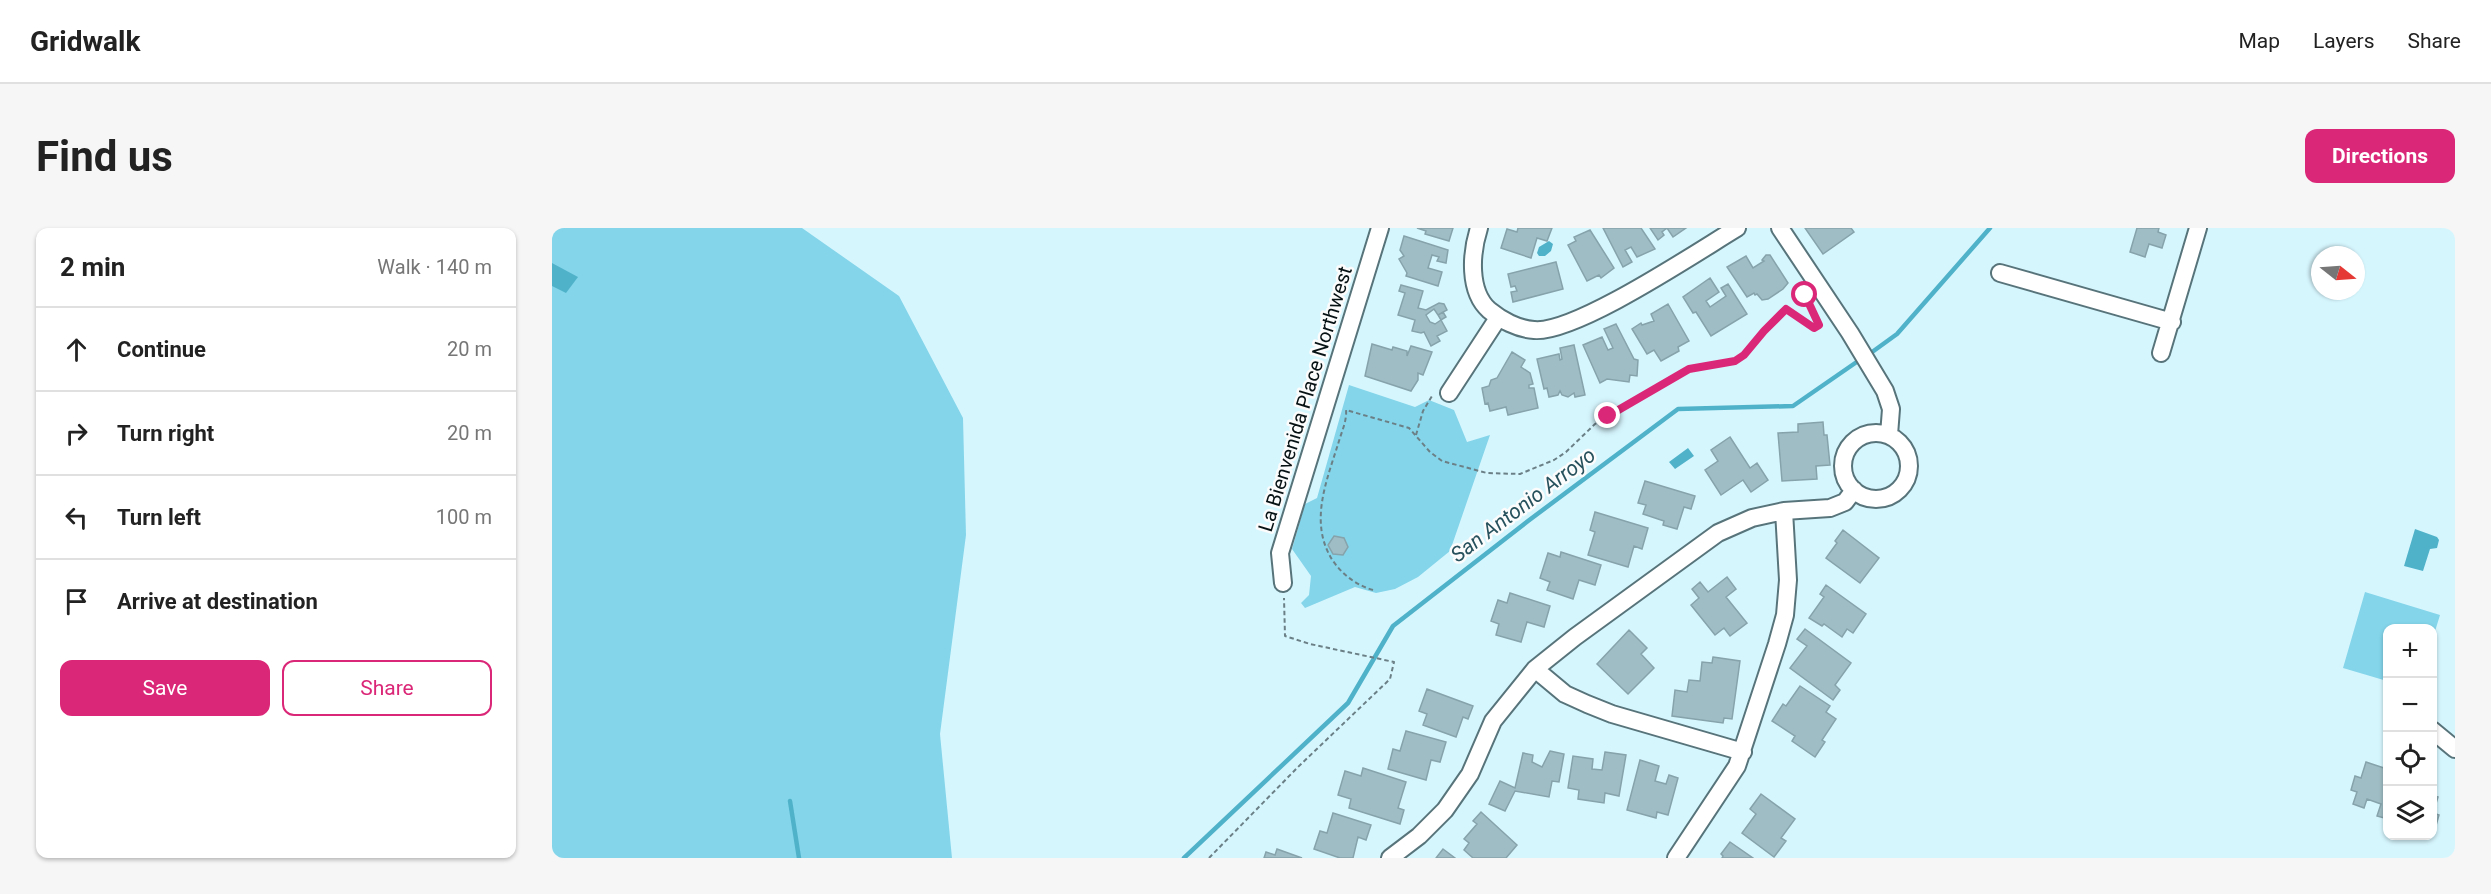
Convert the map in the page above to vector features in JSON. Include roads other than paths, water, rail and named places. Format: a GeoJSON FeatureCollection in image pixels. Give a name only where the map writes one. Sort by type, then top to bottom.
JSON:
{"type":"FeatureCollection","features":[{"type":"Feature","properties":{"kind":"street","name":"La Bienvenida Place Northwest"},"geometry":{"type":"LineString","coordinates":[[1283,583],[1280,553],[1380,228]]}},
{"type":"Feature","properties":{"kind":"street"},"geometry":{"type":"LineString","coordinates":[[1479,228],[1473,266],[1476,292],[1482,304],[1498,318],[1535,331],[1550,329],[1605,306],[1737,228]]}},
{"type":"Feature","properties":{"kind":"street"},"geometry":{"type":"LineString","coordinates":[[1779,228],[1850,333],[1885,391],[1891,409],[1889,435]]}},
{"type":"Feature","properties":{"kind":"street"},"geometry":{"type":"LineString","coordinates":[[2162,354],[2198,228]]}},
{"type":"Feature","properties":{"kind":"street"},"geometry":{"type":"LineString","coordinates":[[2000,273],[2172,322]]}},
{"type":"Feature","properties":{"kind":"street"},"geometry":{"type":"LineString","coordinates":[[1449,393],[1498,318]]}},
{"type":"Feature","properties":{"kind":"street"},"geometry":{"type":"LineString","coordinates":[[1878,432],[1889,435],[1899,441],[1905,450],[1909,462],[1908,473],[1902,486],[1893,494],[1875,499],[1864,496],[1854,490],[1847,481],[1843,470],[1844,457],[1849,446],[1857,438],[1878,432]]}},
{"type":"Feature","properties":{"kind":"street"},"geometry":{"type":"LineString","coordinates":[[1390,858],[1419,836],[1445,810],[1470,774],[1493,721],[1535,669],[1584,630],[1718,533],[1752,518],[1784,511],[1830,508],[1845,502],[1854,490]]}},
{"type":"Feature","properties":{"kind":"street"},"geometry":{"type":"LineString","coordinates":[[1676,858],[1737,766],[1743,752],[1785,615],[1788,580],[1784,511]]}},
{"type":"Feature","properties":{"kind":"street"},"geometry":{"type":"LineString","coordinates":[[1535,669],[1565,693],[1612,714],[1743,752]]}},
{"type":"Feature","properties":{"kind":"street"},"geometry":{"type":"LineString","coordinates":[[2435,732],[2455,749]]}},
{"type":"Feature","properties":{"kind":"waterway","name":"San Antonio Arroyo"},"geometry":{"type":"LineString","coordinates":[[1868,355],[1897,334],[1990,228]]}},
{"type":"Feature","properties":{"kind":"waterway","name":"San Antonio Arroyo"},"geometry":{"type":"LineString","coordinates":[[1184,858],[1348,703],[1393,626],[1678,409],[1793,406],[1861,359]]}},
{"type":"Feature","properties":{"kind":"waterway"},"geometry":{"type":"LineString","coordinates":[[790,801],[799,858]]}}]}
